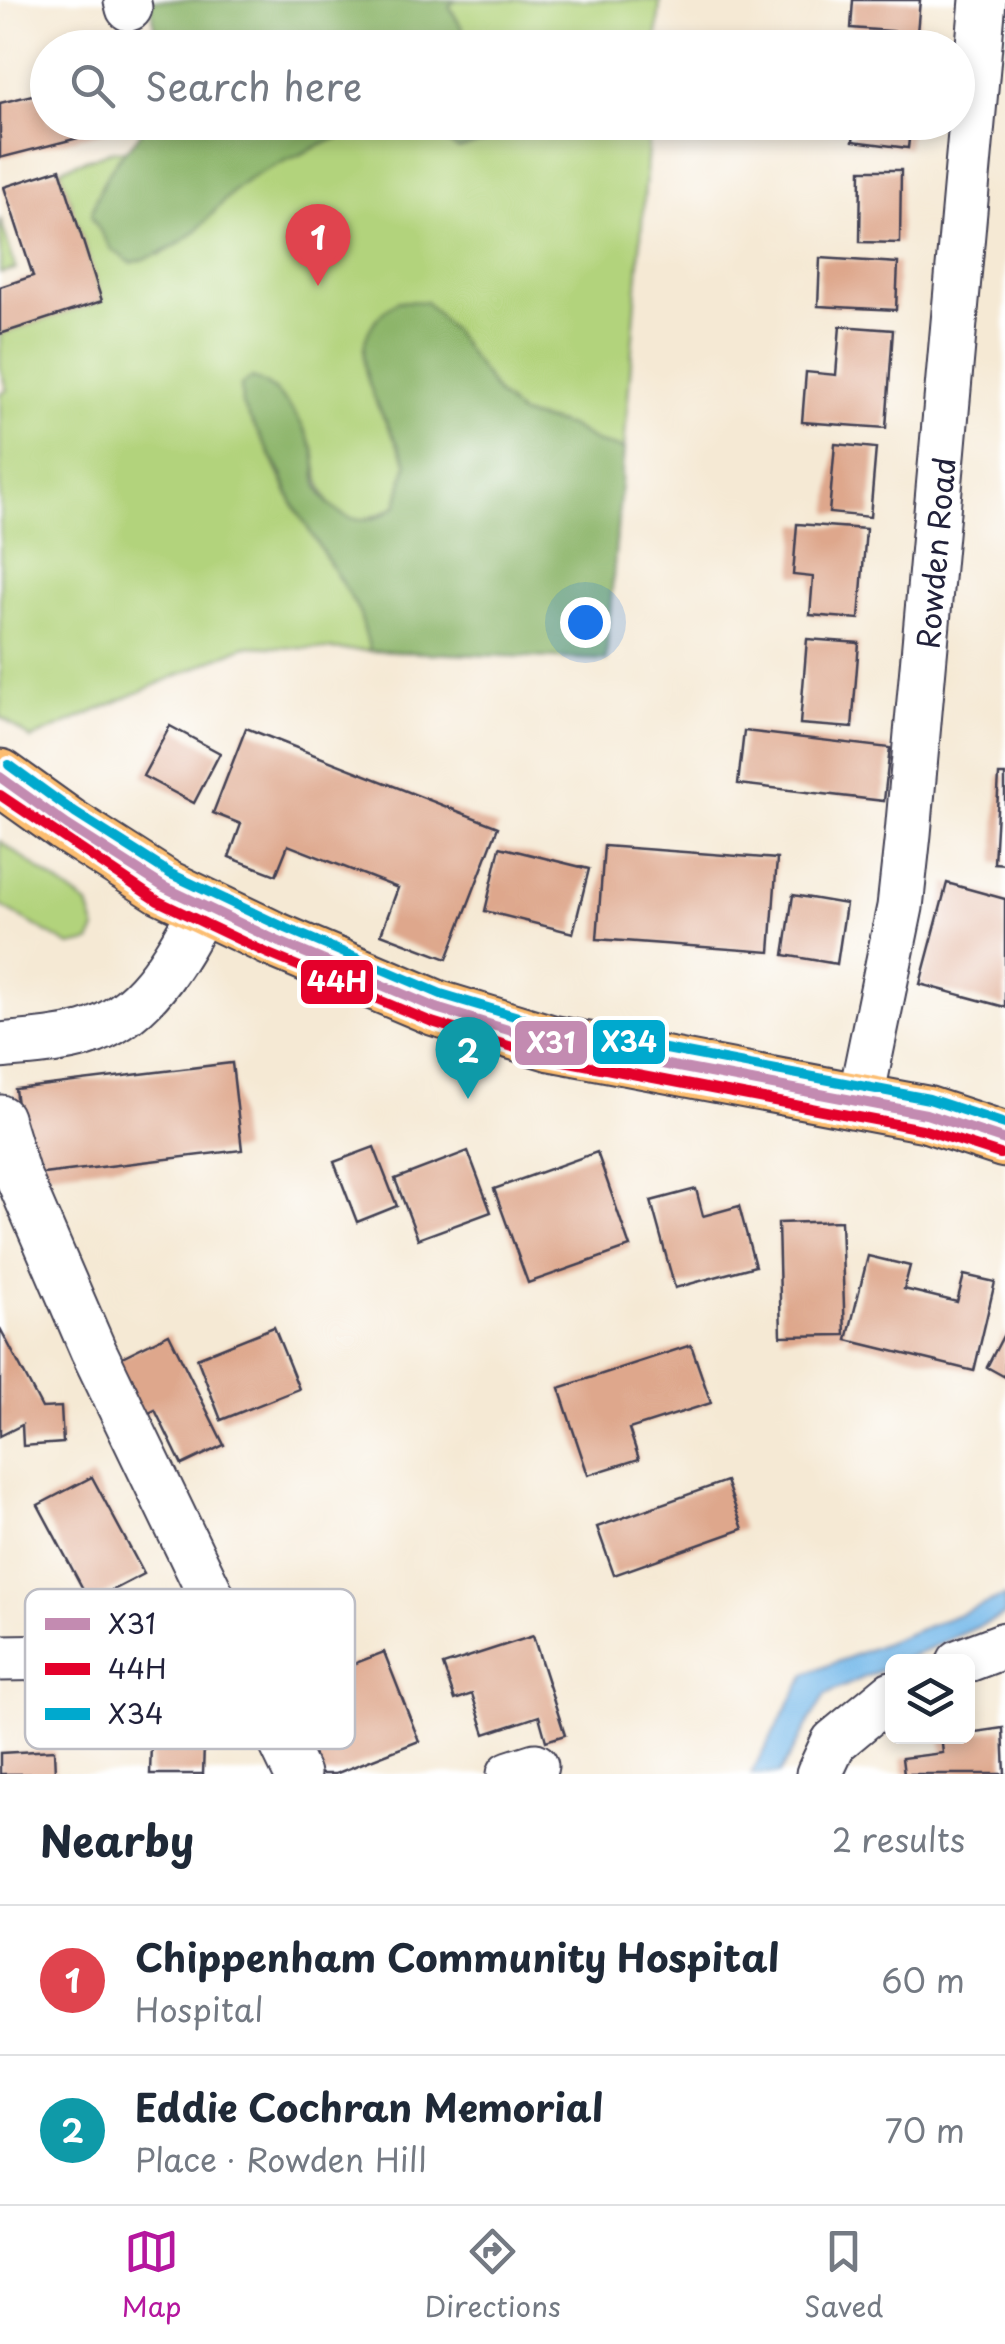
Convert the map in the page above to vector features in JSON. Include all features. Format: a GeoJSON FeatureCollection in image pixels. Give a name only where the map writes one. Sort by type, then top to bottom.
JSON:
{"type":"FeatureCollection","features":[{"type":"Feature","properties":{"kind":"main road"},"geometry":{"type":"LineString","coordinates":[[0,777],[115,857],[203,907],[363,979],[493,1028],[646,1063],[926,1114],[1005,1140]]}},
{"type":"Feature","properties":{"kind":"street","name":"Rowden Road"},"geometry":{"type":"LineString","coordinates":[[975,89],[983,0]]}},
{"type":"Feature","properties":{"kind":"street","name":"Rowden Road"},"geometry":{"type":"LineString","coordinates":[[860,1102],[896,924],[906,852],[970,140]]}},
{"type":"Feature","properties":{"kind":"street"},"geometry":{"type":"LineString","coordinates":[[0,1046],[69,1038],[116,1020],[163,977],[203,907]]}},
{"type":"Feature","properties":{"kind":"street"},"geometry":{"type":"LineString","coordinates":[[0,1118],[16,1174],[94,1350],[208,1589]]}},
{"type":"Feature","properties":{"kind":"street"},"geometry":{"type":"LineString","coordinates":[[975,1656],[1005,1645]]}},
{"type":"Feature","properties":{"kind":"street"},"geometry":{"type":"LineString","coordinates":[[0,1658],[25,1658]]}},
{"type":"Feature","properties":{"kind":"street"},"geometry":{"type":"LineString","coordinates":[[819,1774],[834,1742],[885,1700]]}},
{"type":"Feature","properties":{"kind":"street"},"geometry":{"type":"LineString","coordinates":[[285,1749],[297,1774]]}},
{"type":"Feature","properties":{"kind":"green space"},"geometry":{"type":"Polygon","coordinates":[[[150,0],[456,0],[449,6],[463,30],[155,30],[150,0]]]}},
{"type":"Feature","properties":{"kind":"green space"},"geometry":{"type":"Polygon","coordinates":[[[456,0],[660,0],[657,30],[463,30],[449,6],[456,0]]]}},
{"type":"Feature","properties":{"kind":"green space"},"geometry":{"type":"Polygon","coordinates":[[[135,140],[333,140],[249,179],[184,240],[131,263],[111,249],[91,216],[115,163],[135,140]]]}},
{"type":"Feature","properties":{"kind":"green space"},"geometry":{"type":"Polygon","coordinates":[[[333,140],[442,140],[458,149],[487,141],[649,140],[624,449],[598,443],[569,426],[521,415],[499,396],[455,334],[426,302],[376,403],[407,463],[397,505],[377,515],[347,518],[327,500],[314,449],[266,446],[293,504],[359,611],[370,651],[245,646],[31,739],[0,716],[0,393],[7,390],[0,369],[0,334],[102,301],[60,169],[111,151],[127,150],[116,161],[160,255],[189,236],[249,179],[333,140]]]}},
{"type":"Feature","properties":{"kind":"green space"},"geometry":{"type":"Polygon","coordinates":[[[442,140],[488,140],[487,141],[458,149],[442,140]]]}},
{"type":"Feature","properties":{"kind":"green space"},"geometry":{"type":"Polygon","coordinates":[[[0,218],[16,269],[0,273],[0,218]]]}},
{"type":"Feature","properties":{"kind":"green space"},"geometry":{"type":"Polygon","coordinates":[[[398,301],[426,302],[455,334],[499,396],[521,415],[569,426],[598,443],[624,449],[606,660],[370,651],[359,611],[293,504],[282,475],[242,405],[241,385],[252,378],[262,382],[295,414],[314,450],[321,492],[332,507],[358,519],[382,515],[397,505],[407,463],[375,400],[364,357],[366,337],[377,318],[398,301]]]}},
{"type":"Feature","properties":{"kind":"green space"},"geometry":{"type":"Polygon","coordinates":[[[0,841],[88,905],[96,930],[90,942],[70,946],[0,905],[0,841]]]}},
{"type":"Feature","properties":{"kind":"water"},"geometry":{"type":"Polygon","coordinates":[[[1005,1596],[1005,1615],[916,1654],[885,1654],[885,1668],[825,1695],[779,1774],[751,1774],[806,1674],[1005,1596]]]}},
{"type":"Feature","properties":{"kind":"building"},"geometry":{"type":"Polygon","coordinates":[[[853,0],[920,0],[917,30],[851,28],[853,0]]]}},
{"type":"Feature","properties":{"kind":"building"},"geometry":{"type":"Polygon","coordinates":[[[30,96],[30,140],[70,140],[0,158],[0,103],[30,96]]]}},
{"type":"Feature","properties":{"kind":"building"},"geometry":{"type":"Polygon","coordinates":[[[853,140],[909,140],[908,148],[853,140]]]}},
{"type":"Feature","properties":{"kind":"building"},"geometry":{"type":"Polygon","coordinates":[[[60,169],[102,301],[0,334],[0,287],[33,276],[4,187],[60,169]]]}},
{"type":"Feature","properties":{"kind":"building"},"geometry":{"type":"Polygon","coordinates":[[[861,170],[901,170],[900,243],[860,242],[861,170]]]}},
{"type":"Feature","properties":{"kind":"building"},"geometry":{"type":"Polygon","coordinates":[[[820,258],[898,263],[896,310],[818,306],[820,258]]]}},
{"type":"Feature","properties":{"kind":"building"},"geometry":{"type":"Polygon","coordinates":[[[840,326],[893,330],[886,428],[802,422],[806,372],[836,375],[840,326]]]}},
{"type":"Feature","properties":{"kind":"building"},"geometry":{"type":"Polygon","coordinates":[[[835,444],[876,448],[870,517],[829,513],[835,444]]]}},
{"type":"Feature","properties":{"kind":"building"},"geometry":{"type":"Polygon","coordinates":[[[797,524],[866,529],[859,619],[810,615],[813,577],[793,575],[797,524]]]}},
{"type":"Feature","properties":{"kind":"building"},"geometry":{"type":"Polygon","coordinates":[[[807,639],[859,643],[852,728],[800,724],[807,639]]]}},
{"type":"Feature","properties":{"kind":"building"},"geometry":{"type":"Polygon","coordinates":[[[170,726],[220,753],[194,803],[143,776],[170,726]]]}},
{"type":"Feature","properties":{"kind":"building"},"geometry":{"type":"Polygon","coordinates":[[[246,728],[498,827],[447,959],[381,934],[398,888],[288,845],[276,875],[229,857],[241,824],[213,813],[246,728]]]}},
{"type":"Feature","properties":{"kind":"building"},"geometry":{"type":"Polygon","coordinates":[[[744,731],[890,748],[884,801],[738,784],[744,731]]]}},
{"type":"Feature","properties":{"kind":"building"},"geometry":{"type":"Polygon","coordinates":[[[999,775],[1005,775],[1005,864],[994,863],[999,775]]]}},
{"type":"Feature","properties":{"kind":"building"},"geometry":{"type":"Polygon","coordinates":[[[604,846],[777,859],[770,952],[597,939],[604,846]]]}},
{"type":"Feature","properties":{"kind":"building"},"geometry":{"type":"Polygon","coordinates":[[[500,847],[589,869],[573,933],[485,911],[500,847]]]}},
{"type":"Feature","properties":{"kind":"building"},"geometry":{"type":"Polygon","coordinates":[[[947,883],[1005,899],[1005,1007],[920,984],[947,883]]]}},
{"type":"Feature","properties":{"kind":"building"},"geometry":{"type":"Polygon","coordinates":[[[793,895],[846,904],[837,964],[784,955],[793,895]]]}},
{"type":"Feature","properties":{"kind":"building"},"geometry":{"type":"Polygon","coordinates":[[[232,1063],[242,1150],[26,1176],[15,1089],[232,1063]]]}},
{"type":"Feature","properties":{"kind":"building"},"geometry":{"type":"Polygon","coordinates":[[[374,1147],[397,1206],[357,1222],[334,1162],[374,1147]]]}},
{"type":"Feature","properties":{"kind":"building"},"geometry":{"type":"Polygon","coordinates":[[[468,1151],[491,1212],[418,1239],[395,1179],[468,1151]]]}},
{"type":"Feature","properties":{"kind":"building"},"geometry":{"type":"Polygon","coordinates":[[[597,1152],[630,1247],[528,1283],[494,1189],[597,1152]]]}},
{"type":"Feature","properties":{"kind":"building"},"geometry":{"type":"Polygon","coordinates":[[[696,1189],[703,1216],[739,1206],[755,1266],[675,1288],[651,1201],[696,1189]]]}},
{"type":"Feature","properties":{"kind":"building"},"geometry":{"type":"Polygon","coordinates":[[[841,1221],[845,1335],[781,1336],[778,1223],[841,1221]]]}},
{"type":"Feature","properties":{"kind":"building"},"geometry":{"type":"Polygon","coordinates":[[[868,1256],[910,1266],[904,1289],[957,1302],[964,1275],[995,1282],[974,1371],[847,1340],[868,1256]]]}},
{"type":"Feature","properties":{"kind":"building"},"geometry":{"type":"Polygon","coordinates":[[[274,1327],[299,1389],[221,1420],[197,1358],[274,1327]]]}},
{"type":"Feature","properties":{"kind":"building"},"geometry":{"type":"Polygon","coordinates":[[[0,1328],[42,1408],[61,1407],[63,1443],[23,1446],[22,1425],[0,1436],[0,1328]]]}},
{"type":"Feature","properties":{"kind":"building"},"geometry":{"type":"Polygon","coordinates":[[[1005,1332],[1005,1377],[987,1367],[1005,1332]]]}},
{"type":"Feature","properties":{"kind":"building"},"geometry":{"type":"Polygon","coordinates":[[[169,1334],[224,1445],[182,1465],[155,1410],[139,1418],[112,1362],[169,1334]]]}},
{"type":"Feature","properties":{"kind":"building"},"geometry":{"type":"Polygon","coordinates":[[[691,1345],[711,1403],[629,1429],[639,1459],[588,1475],[559,1388],[691,1345]]]}},
{"type":"Feature","properties":{"kind":"building"},"geometry":{"type":"Polygon","coordinates":[[[92,1477],[144,1574],[115,1589],[83,1589],[38,1505],[92,1477]]]}},
{"type":"Feature","properties":{"kind":"building"},"geometry":{"type":"Polygon","coordinates":[[[726,1481],[743,1529],[614,1575],[597,1527],[726,1481]]]}},
{"type":"Feature","properties":{"kind":"building"},"geometry":{"type":"Polygon","coordinates":[[[533,1636],[565,1735],[546,1741],[539,1716],[485,1734],[472,1694],[455,1700],[443,1665],[533,1636]]]}},
{"type":"Feature","properties":{"kind":"building"},"geometry":{"type":"Polygon","coordinates":[[[384,1652],[419,1741],[335,1774],[321,1774],[311,1749],[355,1749],[355,1663],[384,1652]]]}},
{"type":"Feature","properties":{"kind":"building"},"geometry":{"type":"Polygon","coordinates":[[[1003,1728],[1005,1774],[904,1774],[902,1758],[943,1753],[942,1744],[975,1744],[975,1732],[1003,1728]]]}},
{"type":"Feature","properties":{"kind":"building"},"geometry":{"type":"Polygon","coordinates":[[[151,1749],[204,1749],[203,1774],[150,1774],[151,1749]]]}},
{"type":"Feature","properties":{"kind":"building"},"geometry":{"type":"Polygon","coordinates":[[[54,1750],[55,1774],[0,1774],[0,1753],[54,1750]]]}},
{"type":"Feature","properties":{"kind":"transit line","name":"X34"},"geometry":{"type":"LineString","coordinates":[[9,765],[171,874],[441,994],[555,1028],[929,1099],[1005,1124]]}},
{"type":"Feature","properties":{"kind":"transit line","name":"X31"},"geometry":{"type":"LineString","coordinates":[[0,777],[164,887],[275,940],[436,1008],[551,1043],[926,1114],[1005,1140]]}},
{"type":"Feature","properties":{"kind":"transit line","name":"44H"},"geometry":{"type":"LineString","coordinates":[[0,795],[158,901],[269,954],[432,1022],[548,1058],[922,1129],[1000,1154]]}},
{"type":"Feature","properties":{"kind":"place","name":"Chippenham Community Hospital"},"geometry":{"type":"Point","coordinates":[318,286]}},
{"type":"Feature","properties":{"kind":"place","name":"Eddie Cochran Memorial"},"geometry":{"type":"Point","coordinates":[468,1099]}}]}
